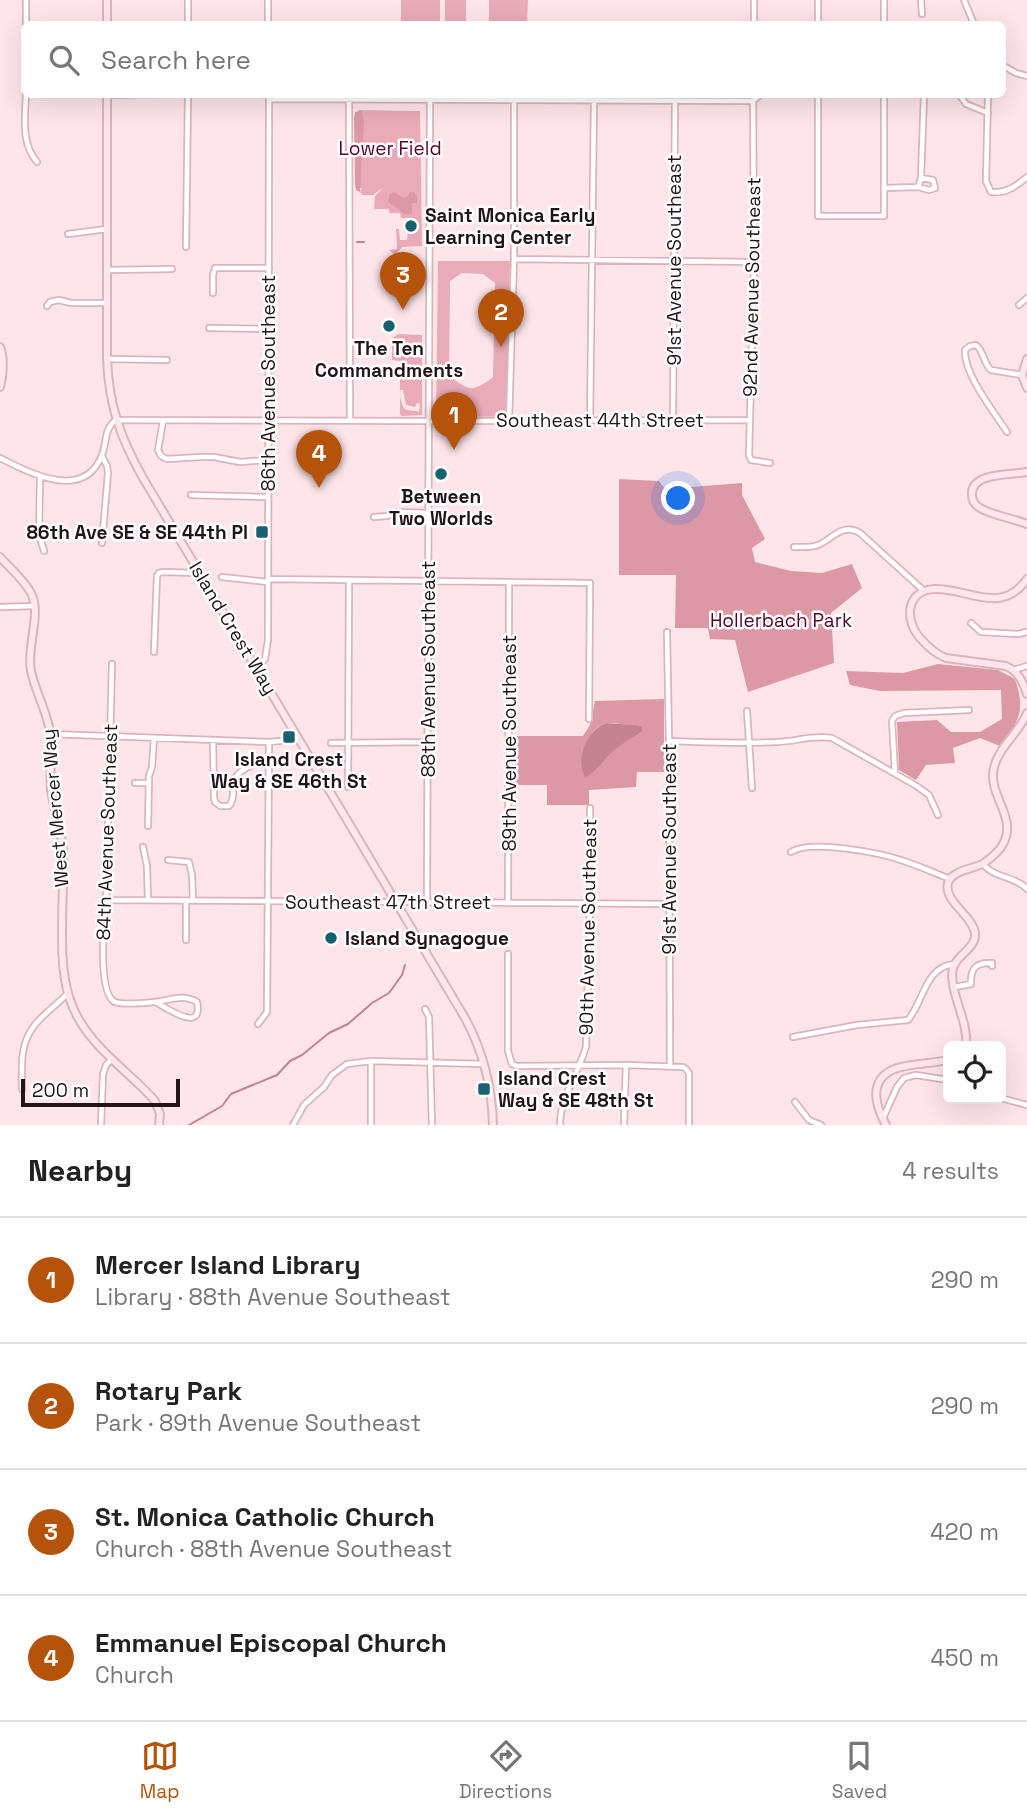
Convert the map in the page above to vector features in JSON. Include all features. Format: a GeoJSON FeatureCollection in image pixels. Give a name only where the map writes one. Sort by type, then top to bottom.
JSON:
{"type":"FeatureCollection","features":[{"type":"Feature","properties":{"kind":"street"},"geometry":{"type":"LineString","coordinates":[[26,0],[26,21]]}},
{"type":"Feature","properties":{"kind":"street"},"geometry":{"type":"LineString","coordinates":[[107,0],[107,21]]}},
{"type":"Feature","properties":{"kind":"street"},"geometry":{"type":"LineString","coordinates":[[188,0],[188,21]]}},
{"type":"Feature","properties":{"kind":"street"},"geometry":{"type":"LineString","coordinates":[[268,0],[268,21]]}},
{"type":"Feature","properties":{"kind":"street"},"geometry":{"type":"LineString","coordinates":[[754,0],[754,21]]}},
{"type":"Feature","properties":{"kind":"street"},"geometry":{"type":"LineString","coordinates":[[818,0],[818,21]]}},
{"type":"Feature","properties":{"kind":"street"},"geometry":{"type":"LineString","coordinates":[[884,0],[884,21]]}},
{"type":"Feature","properties":{"kind":"street"},"geometry":{"type":"LineString","coordinates":[[921,0],[922,14]]}},
{"type":"Feature","properties":{"kind":"street"},"geometry":{"type":"LineString","coordinates":[[964,0],[973,21]]}},
{"type":"Feature","properties":{"kind":"street"},"geometry":{"type":"LineString","coordinates":[[1006,67],[1016,74],[1027,76]]}},
{"type":"Feature","properties":{"kind":"street"},"geometry":{"type":"LineString","coordinates":[[26,98],[24,135],[30,154],[37,162]]}},
{"type":"Feature","properties":{"kind":"street","name":"Island Crest Way"},"geometry":{"type":"LineString","coordinates":[[107,98],[107,359],[108,384],[116,420],[130,454],[466,1018],[484,1064],[491,1093],[493,1125]]}},
{"type":"Feature","properties":{"kind":"street"},"geometry":{"type":"LineString","coordinates":[[186,247],[188,98]]}},
{"type":"Feature","properties":{"kind":"street","name":"86th Avenue Southeast"},"geometry":{"type":"LineString","coordinates":[[256,668],[262,664],[268,650],[269,98]]}},
{"type":"Feature","properties":{"kind":"street"},"geometry":{"type":"LineString","coordinates":[[350,420],[349,98],[675,101],[754,98]]}},
{"type":"Feature","properties":{"kind":"street","name":"92nd Avenue Southeast"},"geometry":{"type":"LineString","coordinates":[[754,98],[754,262],[749,455],[751,460],[771,463]]}},
{"type":"Feature","properties":{"kind":"street"},"geometry":{"type":"LineString","coordinates":[[818,98],[818,216],[884,216],[884,98]]}},
{"type":"Feature","properties":{"kind":"street"},"geometry":{"type":"LineString","coordinates":[[918,187],[921,178],[924,98]]}},
{"type":"Feature","properties":{"kind":"street"},"geometry":{"type":"LineString","coordinates":[[962,98],[966,104],[988,113]]}},
{"type":"Feature","properties":{"kind":"street"},"geometry":{"type":"LineString","coordinates":[[988,98],[986,181],[991,192],[1009,190],[1027,177]]}},
{"type":"Feature","properties":{"kind":"street","name":"88th Avenue Southeast"},"geometry":{"type":"LineString","coordinates":[[428,902],[430,99]]}},
{"type":"Feature","properties":{"kind":"street"},"geometry":{"type":"LineString","coordinates":[[509,421],[514,259],[514,100]]}},
{"type":"Feature","properties":{"kind":"street"},"geometry":{"type":"LineString","coordinates":[[590,420],[594,101]]}},
{"type":"Feature","properties":{"kind":"street","name":"91st Avenue Southeast"},"geometry":{"type":"LineString","coordinates":[[673,420],[675,101]]}},
{"type":"Feature","properties":{"kind":"street"},"geometry":{"type":"LineString","coordinates":[[884,188],[935,188],[933,180],[921,178]]}},
{"type":"Feature","properties":{"kind":"street"},"geometry":{"type":"LineString","coordinates":[[68,234],[107,229]]}},
{"type":"Feature","properties":{"kind":"street"},"geometry":{"type":"LineString","coordinates":[[514,259],[754,262]]}},
{"type":"Feature","properties":{"kind":"street"},"geometry":{"type":"LineString","coordinates":[[213,293],[215,268],[269,268]]}},
{"type":"Feature","properties":{"kind":"street"},"geometry":{"type":"LineString","coordinates":[[107,270],[172,270]]}},
{"type":"Feature","properties":{"kind":"street"},"geometry":{"type":"LineString","coordinates":[[1019,305],[1027,298]]}},
{"type":"Feature","properties":{"kind":"street"},"geometry":{"type":"LineString","coordinates":[[47,306],[50,302],[60,300],[71,303],[107,303]]}},
{"type":"Feature","properties":{"kind":"street"},"geometry":{"type":"LineString","coordinates":[[209,328],[269,329]]}},
{"type":"Feature","properties":{"kind":"street"},"geometry":{"type":"LineString","coordinates":[[1007,432],[973,379],[966,364],[965,350],[976,345],[991,370],[1022,374]]}},
{"type":"Feature","properties":{"kind":"street"},"geometry":{"type":"LineString","coordinates":[[0,347],[4,367],[0,387]]}},
{"type":"Feature","properties":{"kind":"street"},"geometry":{"type":"LineString","coordinates":[[107,359],[167,360]]}},
{"type":"Feature","properties":{"kind":"street"},"geometry":{"type":"LineString","coordinates":[[1027,359],[1022,374],[1027,388]]}},
{"type":"Feature","properties":{"kind":"street"},"geometry":{"type":"LineString","coordinates":[[0,458],[40,477],[63,481],[79,478],[93,468],[102,456],[108,428],[116,420]]}},
{"type":"Feature","properties":{"kind":"street","name":"Southeast 44th Street"},"geometry":{"type":"LineString","coordinates":[[116,420],[749,420]]}},
{"type":"Feature","properties":{"kind":"street"},"geometry":{"type":"LineString","coordinates":[[163,421],[158,450],[161,456],[167,459],[214,457],[240,462],[268,460]]}},
{"type":"Feature","properties":{"kind":"street"},"geometry":{"type":"LineString","coordinates":[[102,456],[108,473],[102,543]]}},
{"type":"Feature","properties":{"kind":"street"},"geometry":{"type":"LineString","coordinates":[[1027,472],[985,478],[974,485],[971,494],[974,503],[981,509],[1027,524]]}},
{"type":"Feature","properties":{"kind":"street"},"geometry":{"type":"LineString","coordinates":[[40,477],[40,535],[44,551]]}},
{"type":"Feature","properties":{"kind":"street"},"geometry":{"type":"LineString","coordinates":[[191,495],[268,497]]}},
{"type":"Feature","properties":{"kind":"street"},"geometry":{"type":"LineString","coordinates":[[374,517],[396,512],[428,513]]}},
{"type":"Feature","properties":{"kind":"street"},"geometry":{"type":"LineString","coordinates":[[794,548],[813,547],[841,530],[854,529],[924,591]]}},
{"type":"Feature","properties":{"kind":"street"},"geometry":{"type":"LineString","coordinates":[[0,557],[30,592],[35,606],[0,607]]}},
{"type":"Feature","properties":{"kind":"street"},"geometry":{"type":"LineString","coordinates":[[154,652],[157,576],[163,572],[200,573]]}},
{"type":"Feature","properties":{"kind":"street"},"geometry":{"type":"LineString","coordinates":[[222,577],[268,580],[590,583],[589,719]]}},
{"type":"Feature","properties":{"kind":"street"},"geometry":{"type":"LineString","coordinates":[[1027,579],[1017,590],[993,598],[944,590],[924,591],[913,602],[909,618],[916,633],[934,652],[946,658],[1006,666],[1014,670],[1027,694]]}},
{"type":"Feature","properties":{"kind":"street"},"geometry":{"type":"LineString","coordinates":[[348,787],[349,580]]}},
{"type":"Feature","properties":{"kind":"street","name":"89th Avenue Southeast"},"geometry":{"type":"LineString","coordinates":[[508,903],[509,582]]}},
{"type":"Feature","properties":{"kind":"street","name":"West Mercer Way"},"geometry":{"type":"LineString","coordinates":[[35,606],[29,660],[51,734],[51,788],[63,850],[63,951],[68,993],[80,1021],[112,1059],[155,1101],[160,1114],[159,1125]]}},
{"type":"Feature","properties":{"kind":"street"},"geometry":{"type":"LineString","coordinates":[[971,623],[981,632],[1027,632]]}},
{"type":"Feature","properties":{"kind":"street","name":"91st Avenue Southeast"},"geometry":{"type":"LineString","coordinates":[[667,632],[670,1066]]}},
{"type":"Feature","properties":{"kind":"street","name":"84th Avenue Southeast"},"geometry":{"type":"LineString","coordinates":[[112,664],[103,945],[107,989],[111,999],[118,1002],[156,1002]]}},
{"type":"Feature","properties":{"kind":"street"},"geometry":{"type":"LineString","coordinates":[[1014,670],[1027,666]]}},
{"type":"Feature","properties":{"kind":"street"},"geometry":{"type":"LineString","coordinates":[[895,774],[892,721],[895,716],[904,713],[969,710]]}},
{"type":"Feature","properties":{"kind":"street"},"geometry":{"type":"LineString","coordinates":[[747,711],[752,788]]}},
{"type":"Feature","properties":{"kind":"street"},"geometry":{"type":"LineString","coordinates":[[966,1041],[953,969],[958,958],[972,945],[976,937],[970,920],[951,898],[948,889],[950,879],[958,873],[983,863],[999,851],[1006,836],[1005,814],[995,788],[995,767],[1002,750],[1027,713]]}},
{"type":"Feature","properties":{"kind":"street"},"geometry":{"type":"LineString","coordinates":[[51,734],[269,742],[298,736]]}},
{"type":"Feature","properties":{"kind":"street"},"geometry":{"type":"LineString","coordinates":[[148,826],[149,776],[154,738]]}},
{"type":"Feature","properties":{"kind":"street"},"geometry":{"type":"LineString","coordinates":[[669,741],[750,743],[832,738],[929,795],[938,815]]}},
{"type":"Feature","properties":{"kind":"street"},"geometry":{"type":"LineString","coordinates":[[213,741],[215,802],[220,806],[229,806],[234,800],[234,781],[238,775],[268,758]]}},
{"type":"Feature","properties":{"kind":"street"},"geometry":{"type":"LineString","coordinates":[[258,1024],[267,1012],[269,742]]}},
{"type":"Feature","properties":{"kind":"street"},"geometry":{"type":"LineString","coordinates":[[331,743],[428,742]]}},
{"type":"Feature","properties":{"kind":"street"},"geometry":{"type":"LineString","coordinates":[[135,783],[149,783]]}},
{"type":"Feature","properties":{"kind":"street"},"geometry":{"type":"LineString","coordinates":[[141,806],[149,802]]}},
{"type":"Feature","properties":{"kind":"street","name":"90th Avenue Southeast"},"geometry":{"type":"LineString","coordinates":[[560,1125],[564,1098],[584,1053],[586,1039],[590,808]]}},
{"type":"Feature","properties":{"kind":"street"},"geometry":{"type":"LineString","coordinates":[[791,852],[811,846],[858,851],[901,860],[950,879]]}},
{"type":"Feature","properties":{"kind":"street"},"geometry":{"type":"LineString","coordinates":[[143,847],[147,866],[148,900]]}},
{"type":"Feature","properties":{"kind":"street"},"geometry":{"type":"LineString","coordinates":[[167,859],[189,862],[193,901]]}},
{"type":"Feature","properties":{"kind":"street"},"geometry":{"type":"LineString","coordinates":[[983,863],[989,871],[1021,883],[1027,889]]}},
{"type":"Feature","properties":{"kind":"street","name":"Southeast 47th Street"},"geometry":{"type":"LineString","coordinates":[[106,900],[669,904]]}},
{"type":"Feature","properties":{"kind":"street"},"geometry":{"type":"LineString","coordinates":[[186,901],[186,940]]}},
{"type":"Feature","properties":{"kind":"street"},"geometry":{"type":"LineString","coordinates":[[508,954],[508,1051],[512,1064],[677,1066],[686,1069],[689,1073],[688,1125]]}},
{"type":"Feature","properties":{"kind":"street"},"geometry":{"type":"LineString","coordinates":[[955,987],[971,984],[972,971],[977,965],[992,963],[992,966]]}},
{"type":"Feature","properties":{"kind":"street"},"geometry":{"type":"LineString","coordinates":[[793,1037],[857,1025],[908,1020],[937,969],[955,964]]}},
{"type":"Feature","properties":{"kind":"street"},"geometry":{"type":"LineString","coordinates":[[22,1089],[22,1059],[29,1034],[68,993]]}},
{"type":"Feature","properties":{"kind":"street"},"geometry":{"type":"LineString","coordinates":[[166,999],[191,999],[197,1002],[198,1008],[196,1014],[185,1018],[156,1002],[166,999]]}},
{"type":"Feature","properties":{"kind":"street"},"geometry":{"type":"LineString","coordinates":[[425,1009],[429,1017],[432,1125]]}},
{"type":"Feature","properties":{"kind":"street"},"geometry":{"type":"LineString","coordinates":[[101,1125],[104,1069],[112,1059]]}},
{"type":"Feature","properties":{"kind":"street"},"geometry":{"type":"LineString","coordinates":[[293,1125],[304,1105],[324,1087],[332,1075],[347,1064],[371,1061],[484,1064]]}},
{"type":"Feature","properties":{"kind":"street"},"geometry":{"type":"LineString","coordinates":[[371,1061],[371,1125]]}},
{"type":"Feature","properties":{"kind":"street"},"geometry":{"type":"LineString","coordinates":[[884,1122],[876,1099],[884,1076],[896,1069],[943,1061]]}},
{"type":"Feature","properties":{"kind":"street"},"geometry":{"type":"LineString","coordinates":[[624,1125],[626,1065]]}},
{"type":"Feature","properties":{"kind":"street"},"geometry":{"type":"LineString","coordinates":[[884,1122],[897,1087],[904,1078],[916,1075],[943,1079]]}},
{"type":"Feature","properties":{"kind":"street"},"geometry":{"type":"LineString","coordinates":[[1006,1099],[1027,1105]]}},
{"type":"Feature","properties":{"kind":"street"},"geometry":{"type":"LineString","coordinates":[[794,1102],[808,1120],[821,1125]]}},
{"type":"Feature","properties":{"kind":"green space"},"geometry":{"type":"Polygon","coordinates":[[[401,0],[440,0],[440,21],[401,21],[401,0]]]}},
{"type":"Feature","properties":{"kind":"green space"},"geometry":{"type":"Polygon","coordinates":[[[445,0],[466,0],[466,21],[445,21],[445,0]]]}},
{"type":"Feature","properties":{"kind":"green space"},"geometry":{"type":"Polygon","coordinates":[[[489,0],[528,0],[527,21],[489,21],[489,0]]]}},
{"type":"Feature","properties":{"kind":"green space","name":"Lower Field"},"geometry":{"type":"Polygon","coordinates":[[[358,110],[420,111],[422,246],[402,247],[395,255],[389,250],[397,249],[396,229],[399,229],[400,240],[407,240],[408,231],[412,231],[411,218],[401,218],[400,213],[389,213],[389,209],[374,209],[375,196],[384,187],[373,195],[363,195],[360,192],[362,188],[358,188],[358,110]]]}},
{"type":"Feature","properties":{"kind":"green space"},"geometry":{"type":"Polygon","coordinates":[[[362,111],[364,123],[360,192],[356,190],[355,184],[354,118],[355,112],[362,111]]]}},
{"type":"Feature","properties":{"kind":"green space"},"geometry":{"type":"Polygon","coordinates":[[[394,192],[406,198],[410,192],[414,192],[417,203],[412,203],[412,214],[405,214],[388,202],[390,194],[394,192]]]}},
{"type":"Feature","properties":{"kind":"green space"},"geometry":{"type":"Polygon","coordinates":[[[438,261],[510,261],[506,417],[436,416],[438,261]],[[462,273],[450,281],[449,375],[471,388],[480,386],[493,377],[495,283],[483,274],[462,273]]]}},
{"type":"Feature","properties":{"kind":"green space"},"geometry":{"type":"Polygon","coordinates":[[[398,334],[422,335],[422,415],[400,414],[400,397],[404,408],[408,410],[419,412],[420,404],[417,403],[415,407],[406,405],[403,390],[400,390],[400,361],[392,360],[392,339],[398,334]]]}},
{"type":"Feature","properties":{"kind":"green space","name":"Hollerbach Park"},"geometry":{"type":"Polygon","coordinates":[[[619,479],[659,481],[665,489],[742,483],[742,495],[765,539],[752,548],[755,562],[791,571],[822,573],[852,564],[862,588],[831,613],[834,663],[748,692],[735,640],[710,639],[708,628],[675,628],[676,575],[619,575],[619,479]]]}},
{"type":"Feature","properties":{"kind":"green space"},"geometry":{"type":"Polygon","coordinates":[[[938,664],[998,670],[1015,679],[1020,700],[1019,715],[1000,746],[980,738],[953,748],[955,763],[926,765],[916,780],[899,770],[897,722],[937,720],[951,732],[980,732],[1002,719],[1001,690],[880,691],[850,685],[846,671],[903,673],[938,664]]]}},
{"type":"Feature","properties":{"kind":"green space"},"geometry":{"type":"Polygon","coordinates":[[[664,699],[664,772],[637,772],[636,787],[589,790],[589,805],[547,805],[547,785],[514,785],[514,736],[583,736],[590,725],[595,701],[664,699]],[[606,723],[593,732],[590,738],[585,776],[595,770],[615,749],[642,732],[642,726],[606,723]]]}},
{"type":"Feature","properties":{"kind":"shaded area"},"geometry":{"type":"Polygon","coordinates":[[[606,723],[642,726],[642,732],[623,743],[595,771],[585,777],[581,762],[588,738],[606,723]]]}},
{"type":"Feature","properties":{"kind":"waterway"},"geometry":{"type":"LineString","coordinates":[[357,242],[364,242]]}},
{"type":"Feature","properties":{"kind":"waterway"},"geometry":{"type":"LineString","coordinates":[[189,1125],[222,1106],[231,1094],[277,1075],[290,1061],[302,1055],[329,1033],[348,1024],[372,1003],[389,993],[402,975],[405,965]]}},
{"type":"Feature","properties":{"kind":"place","name":"Saint Monica Early Learning Center"},"geometry":{"type":"Point","coordinates":[411,226]}},
{"type":"Feature","properties":{"kind":"place","name":"St. Monica Catholic Church"},"geometry":{"type":"Point","coordinates":[403,310]}},
{"type":"Feature","properties":{"kind":"place","name":"The Ten Commandments"},"geometry":{"type":"Point","coordinates":[389,326]}},
{"type":"Feature","properties":{"kind":"place","name":"Rotary Park"},"geometry":{"type":"Point","coordinates":[501,347]}},
{"type":"Feature","properties":{"kind":"place","name":"Mercer Island Library"},"geometry":{"type":"Point","coordinates":[454,450]}},
{"type":"Feature","properties":{"kind":"place","name":"Between Two Worlds"},"geometry":{"type":"Point","coordinates":[441,474]}},
{"type":"Feature","properties":{"kind":"place","name":"Emmanuel Episcopal Church"},"geometry":{"type":"Point","coordinates":[319,488]}},
{"type":"Feature","properties":{"kind":"place","name":"86th Ave SE & SE 44th Pl"},"geometry":{"type":"Point","coordinates":[262,532]}},
{"type":"Feature","properties":{"kind":"place","name":"Island Crest Way & SE 46th St"},"geometry":{"type":"Point","coordinates":[289,737]}},
{"type":"Feature","properties":{"kind":"place","name":"Island Synagogue"},"geometry":{"type":"Point","coordinates":[331,938]}},
{"type":"Feature","properties":{"kind":"place","name":"Island Crest Way & SE 48th St"},"geometry":{"type":"Point","coordinates":[484,1089]}}]}
